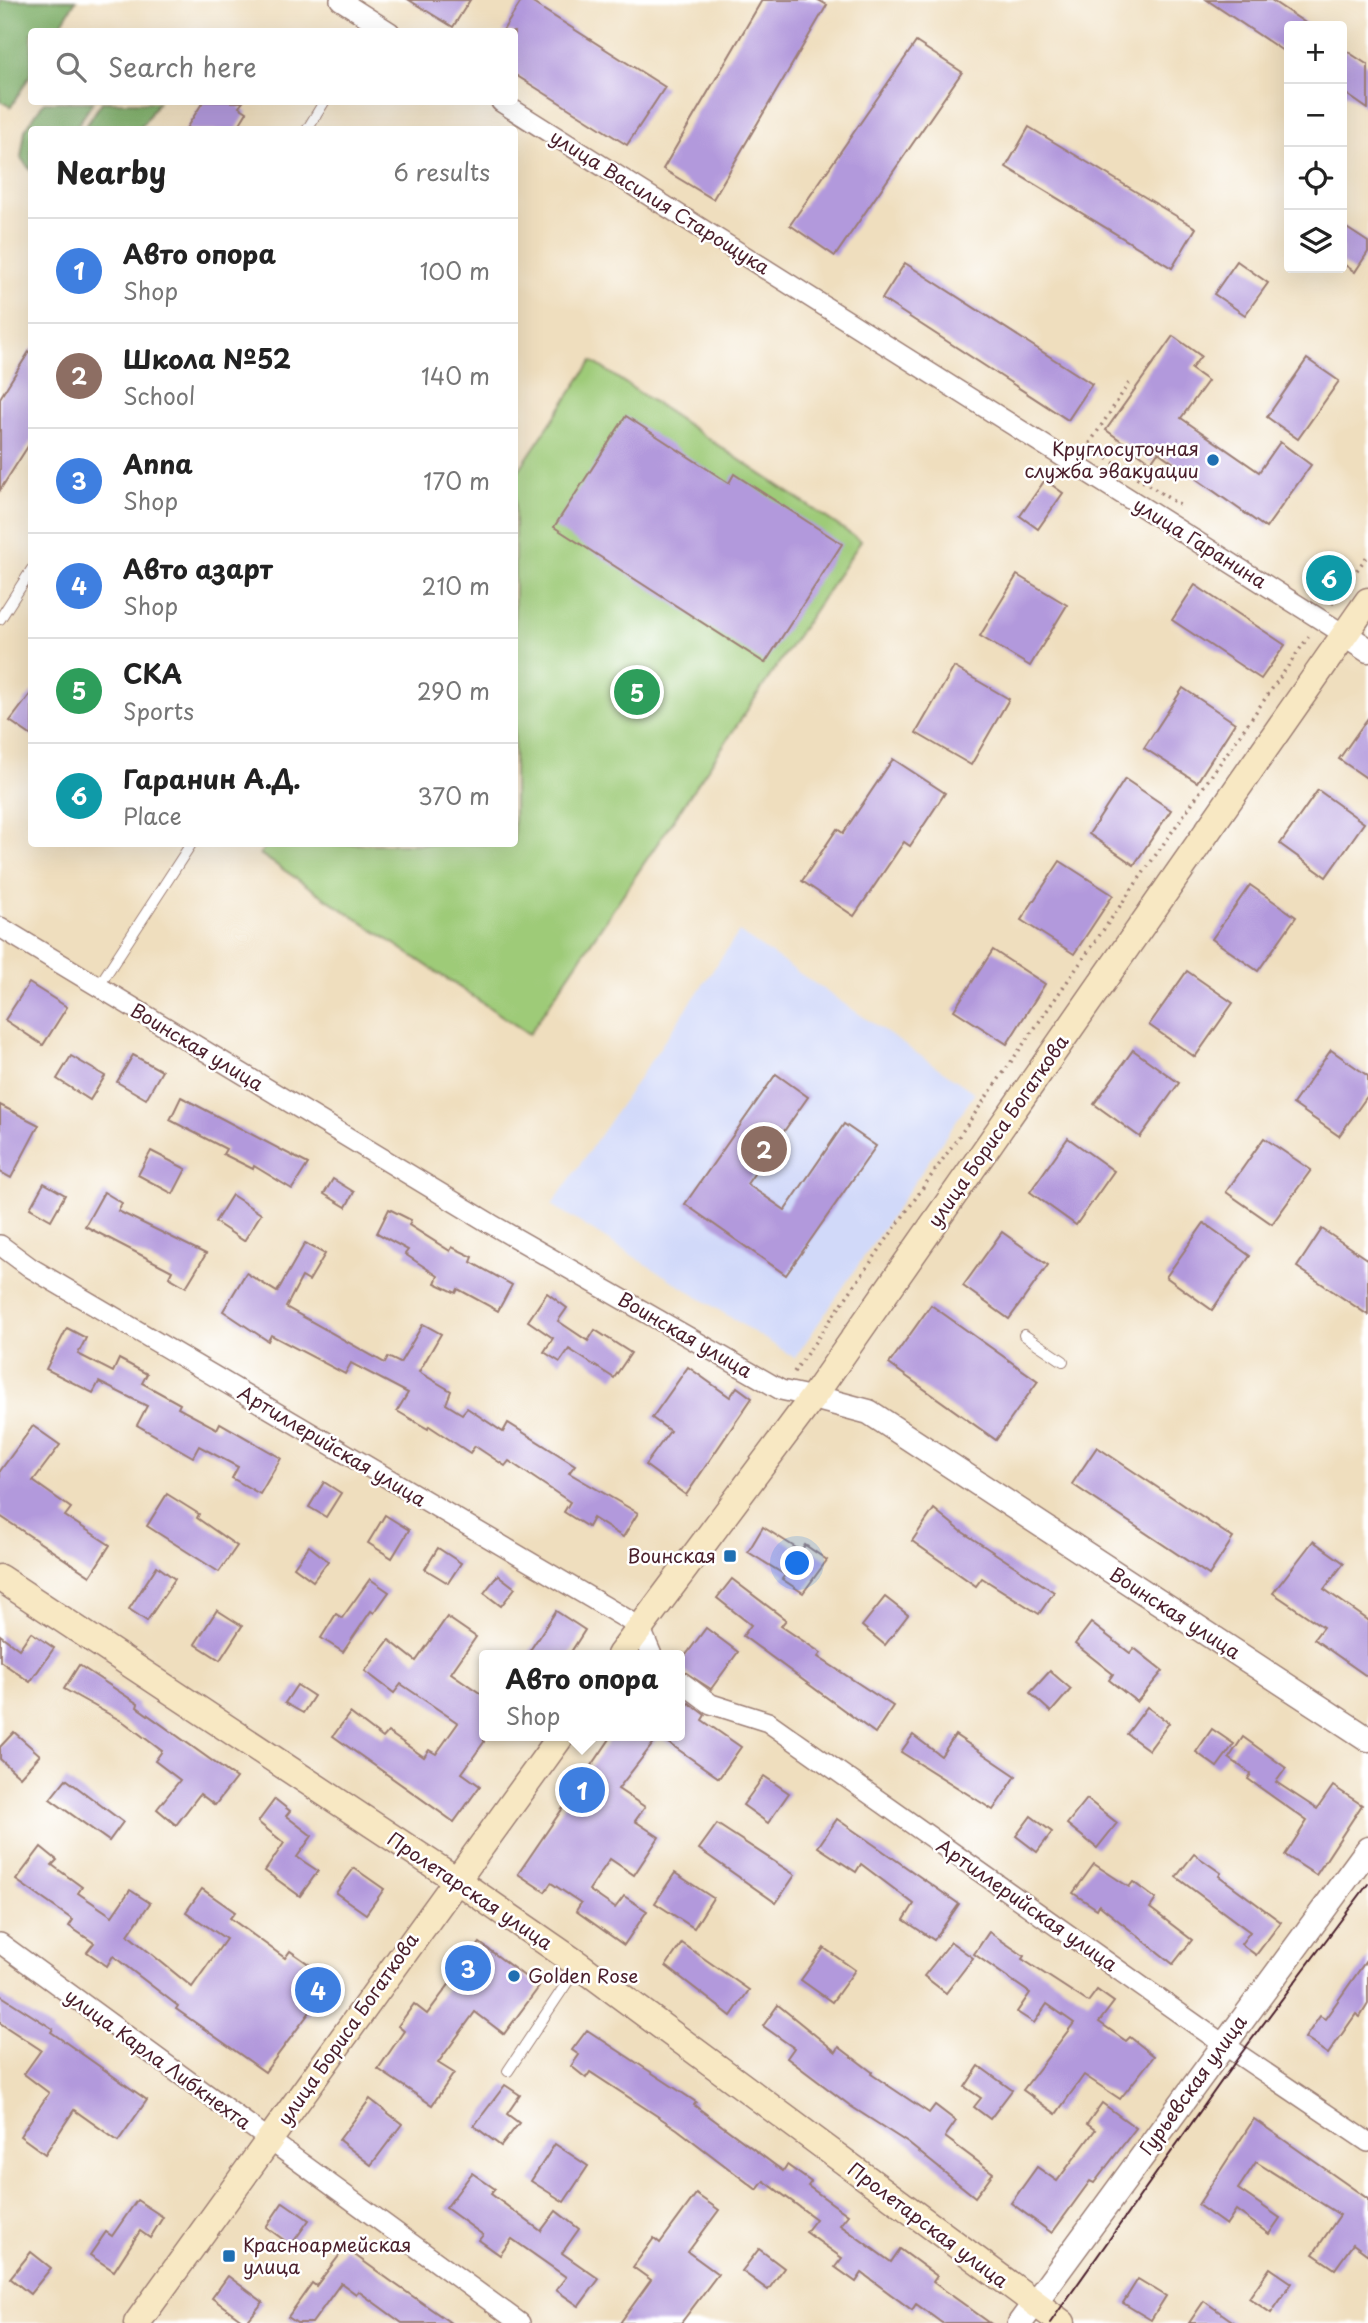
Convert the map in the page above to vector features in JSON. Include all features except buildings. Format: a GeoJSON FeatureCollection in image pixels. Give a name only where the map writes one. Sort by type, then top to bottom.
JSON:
{"type":"FeatureCollection","features":[{"type":"Feature","properties":{"kind":"main road","name":"улица Бориса Богаткова"},"geometry":{"type":"LineString","coordinates":[[624,1650],[813,1397],[1368,601]]}},
{"type":"Feature","properties":{"kind":"main road","name":"Пролетарская улица"},"geometry":{"type":"LineString","coordinates":[[0,1578],[455,1879],[579,1965],[1028,2313],[1062,2323]]}},
{"type":"Feature","properties":{"kind":"main road","name":"улица Бориса Богаткова"},"geometry":{"type":"LineString","coordinates":[[137,2323],[455,1879],[557,1741]]}},
{"type":"Feature","properties":{"kind":"street"},"geometry":{"type":"LineString","coordinates":[[340,0],[384,28]]}},
{"type":"Feature","properties":{"kind":"street","name":"улица Василия Старощука"},"geometry":{"type":"LineString","coordinates":[[505,105],[819,303]]}},
{"type":"Feature","properties":{"kind":"street","name":"улица Гаранина"},"geometry":{"type":"LineString","coordinates":[[819,303],[1368,650]]}},
{"type":"Feature","properties":{"kind":"street","name":"Воинская улица"},"geometry":{"type":"LineString","coordinates":[[0,927],[491,1224],[781,1390],[869,1412],[1368,1739]]}},
{"type":"Feature","properties":{"kind":"street","name":"Артиллерийская улица"},"geometry":{"type":"LineString","coordinates":[[0,1245],[32,1268],[640,1628]]}},
{"type":"Feature","properties":{"kind":"street"},"geometry":{"type":"LineString","coordinates":[[640,1628],[650,1650]]}},
{"type":"Feature","properties":{"kind":"street","name":"Артиллерийская улица"},"geometry":{"type":"LineString","coordinates":[[685,1685],[711,1704],[768,1722],[1368,2142]]}},
{"type":"Feature","properties":{"kind":"street","name":"Гурьевская улица"},"geometry":{"type":"LineString","coordinates":[[1028,2313],[1223,2043],[1368,1849]]}},
{"type":"Feature","properties":{"kind":"street","name":"улица Карла Либкнехта"},"geometry":{"type":"LineString","coordinates":[[0,1943],[520,2323]]}},
{"type":"Feature","properties":{"kind":"lane"},"geometry":{"type":"LineString","coordinates":[[309,126],[322,105]]}},
{"type":"Feature","properties":{"kind":"lane"},"geometry":{"type":"LineString","coordinates":[[0,619],[28,575]]}},
{"type":"Feature","properties":{"kind":"lane"},"geometry":{"type":"LineString","coordinates":[[98,987],[189,847]]}},
{"type":"Feature","properties":{"kind":"lane"},"geometry":{"type":"LineString","coordinates":[[1024,1335],[1063,1361]]}},
{"type":"Feature","properties":{"kind":"lane"},"geometry":{"type":"LineString","coordinates":[[508,2071],[579,1965]]}},
{"type":"Feature","properties":{"kind":"path"},"geometry":{"type":"LineString","coordinates":[[1129,383],[1087,446],[1193,513]]}},
{"type":"Feature","properties":{"kind":"path"},"geometry":{"type":"LineString","coordinates":[[781,1390],[1368,555]]}},
{"type":"Feature","properties":{"kind":"path"},"geometry":{"type":"LineString","coordinates":[[1321,596],[1333,603]]}},
{"type":"Feature","properties":{"kind":"shaded area"},"geometry":{"type":"Polygon","coordinates":[[[739,932],[975,1093],[795,1358],[552,1205],[739,932]]]}},
{"type":"Feature","properties":{"kind":"green space"},"geometry":{"type":"Polygon","coordinates":[[[0,0],[76,0],[59,28],[28,28],[28,79],[11,107],[0,101],[0,0]]]}},
{"type":"Feature","properties":{"kind":"green space"},"geometry":{"type":"Polygon","coordinates":[[[42,105],[91,105],[77,126],[28,126],[28,167],[21,158],[25,130],[42,105]]]}},
{"type":"Feature","properties":{"kind":"green space"},"geometry":{"type":"Polygon","coordinates":[[[100,105],[156,105],[142,126],[86,126],[100,105]]]}},
{"type":"Feature","properties":{"kind":"green space"},"geometry":{"type":"Polygon","coordinates":[[[592,361],[861,541],[529,1034],[260,854],[265,847],[518,847],[518,472],[592,361]]]}},
{"type":"Feature","properties":{"kind":"tram line"},"geometry":{"type":"LineString","coordinates":[[1050,2323],[1240,2055],[1368,1884]]}},
{"type":"Feature","properties":{"kind":"place","name":"Круглосуточная служба эвакуации"},"geometry":{"type":"Point","coordinates":[1213,460]}},
{"type":"Feature","properties":{"kind":"place","name":"Гаранин А.Д."},"geometry":{"type":"Point","coordinates":[1329,578]}},
{"type":"Feature","properties":{"kind":"place","name":"СКА"},"geometry":{"type":"Point","coordinates":[637,692]}},
{"type":"Feature","properties":{"kind":"place","name":"Школа №52"},"geometry":{"type":"Point","coordinates":[764,1149]}},
{"type":"Feature","properties":{"kind":"place","name":"Воинская"},"geometry":{"type":"Point","coordinates":[730,1556]}},
{"type":"Feature","properties":{"kind":"place","name":"Авто опора"},"geometry":{"type":"Point","coordinates":[582,1790]}},
{"type":"Feature","properties":{"kind":"place","name":"Anna"},"geometry":{"type":"Point","coordinates":[468,1968]}},
{"type":"Feature","properties":{"kind":"place","name":"Golden Rose"},"geometry":{"type":"Point","coordinates":[514,1976]}},
{"type":"Feature","properties":{"kind":"place","name":"Авто азарт"},"geometry":{"type":"Point","coordinates":[318,1990]}},
{"type":"Feature","properties":{"kind":"place","name":"Красноармейская улица"},"geometry":{"type":"Point","coordinates":[229,2256]}}]}
